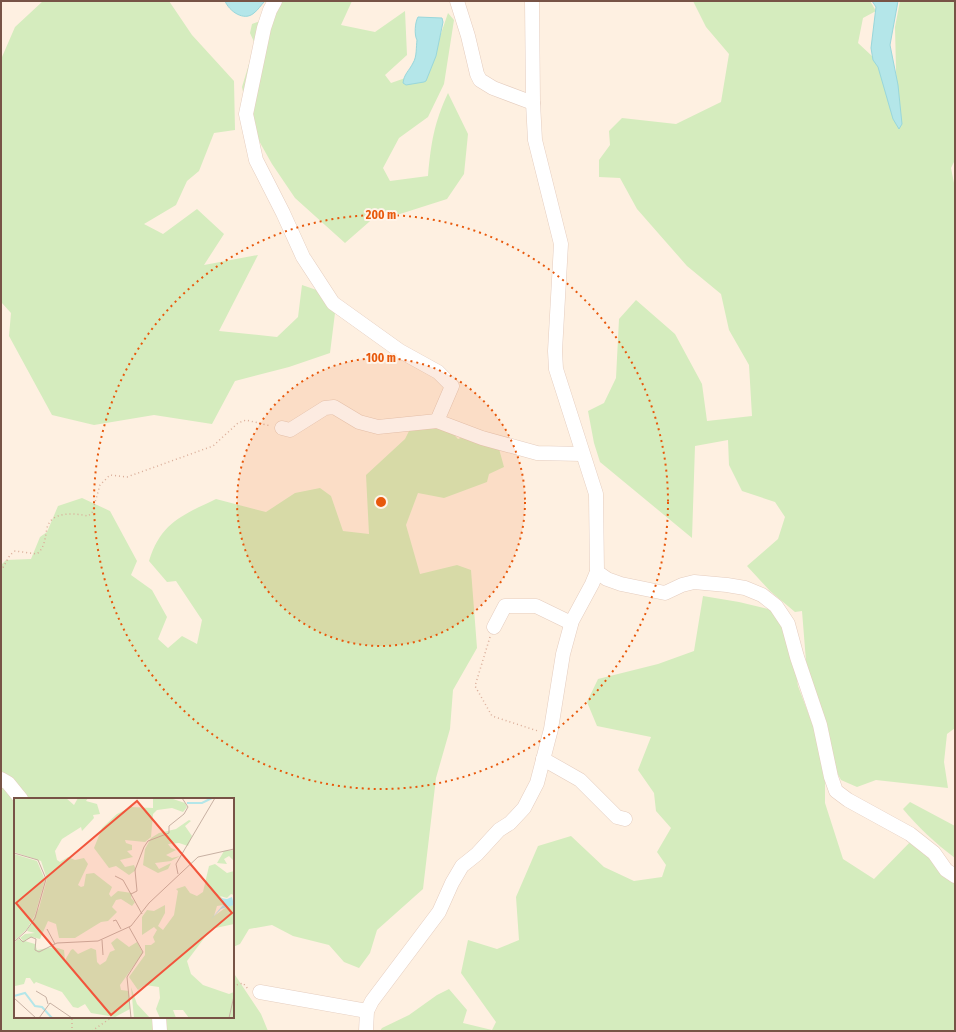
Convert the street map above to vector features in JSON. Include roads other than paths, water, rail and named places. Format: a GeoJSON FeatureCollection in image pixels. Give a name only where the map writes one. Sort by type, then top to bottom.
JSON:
{"type":"FeatureCollection","features":[{"type":"Feature","properties":{"kind":"street"},"geometry":{"type":"LineString","coordinates":[[275,1],[270,10],[264,28],[246,114],[256,160],[284,213],[303,257],[333,303],[400,351],[438,372],[452,386],[438,421]]}},
{"type":"Feature","properties":{"kind":"street"},"geometry":{"type":"LineString","coordinates":[[457,1],[468,36],[476,74],[480,80],[492,88],[533,103]]}},
{"type":"Feature","properties":{"kind":"street"},"geometry":{"type":"LineString","coordinates":[[366,1031],[366,1011],[439,912],[452,883],[462,866],[477,854],[499,830],[510,824],[524,808],[537,783],[549,736],[563,654],[571,623],[592,584],[596,572],[596,494],[556,369],[555,351],[562,244],[536,140],[533,103],[532,1]]}},
{"type":"Feature","properties":{"kind":"street"},"geometry":{"type":"LineString","coordinates":[[282,428],[290,430],[325,408],[334,407],[359,422],[378,427],[438,421],[482,438],[537,453],[582,454]]}},
{"type":"Feature","properties":{"kind":"street"},"geometry":{"type":"LineString","coordinates":[[596,572],[607,579],[621,584],[665,593],[682,585],[694,582],[739,587],[762,595],[776,606],[788,624],[797,657],[820,725],[831,777],[836,791],[848,800],[910,834],[934,853],[946,870],[955,876]]}},
{"type":"Feature","properties":{"kind":"street"},"geometry":{"type":"LineString","coordinates":[[494,627],[505,606],[536,606],[571,623]]}},
{"type":"Feature","properties":{"kind":"street"},"geometry":{"type":"LineString","coordinates":[[543,759],[580,780],[617,817],[625,820]]}},
{"type":"Feature","properties":{"kind":"street"},"geometry":{"type":"LineString","coordinates":[[1,779],[8,784],[20,798]]}},
{"type":"Feature","properties":{"kind":"street"},"geometry":{"type":"LineString","coordinates":[[260,992],[366,1011]]}},
{"type":"Feature","properties":{"kind":"street"},"geometry":{"type":"LineString","coordinates":[[159,1018],[160,1031]]}},
{"type":"Feature","properties":{"kind":"water"},"geometry":{"type":"Polygon","coordinates":[[[225,1],[265,1],[254,13],[241,16],[233,12],[225,1]]]}},
{"type":"Feature","properties":{"kind":"water"},"geometry":{"type":"Polygon","coordinates":[[[872,1],[898,1],[890,45],[898,85],[902,124],[899,129],[893,119],[878,67],[873,60],[871,48],[876,7],[872,1]]]}},
{"type":"Feature","properties":{"kind":"water"},"geometry":{"type":"Polygon","coordinates":[[[418,17],[442,18],[443,22],[436,56],[426,81],[406,85],[403,83],[404,77],[416,55],[417,40],[415,28],[418,17]]]}}]}
